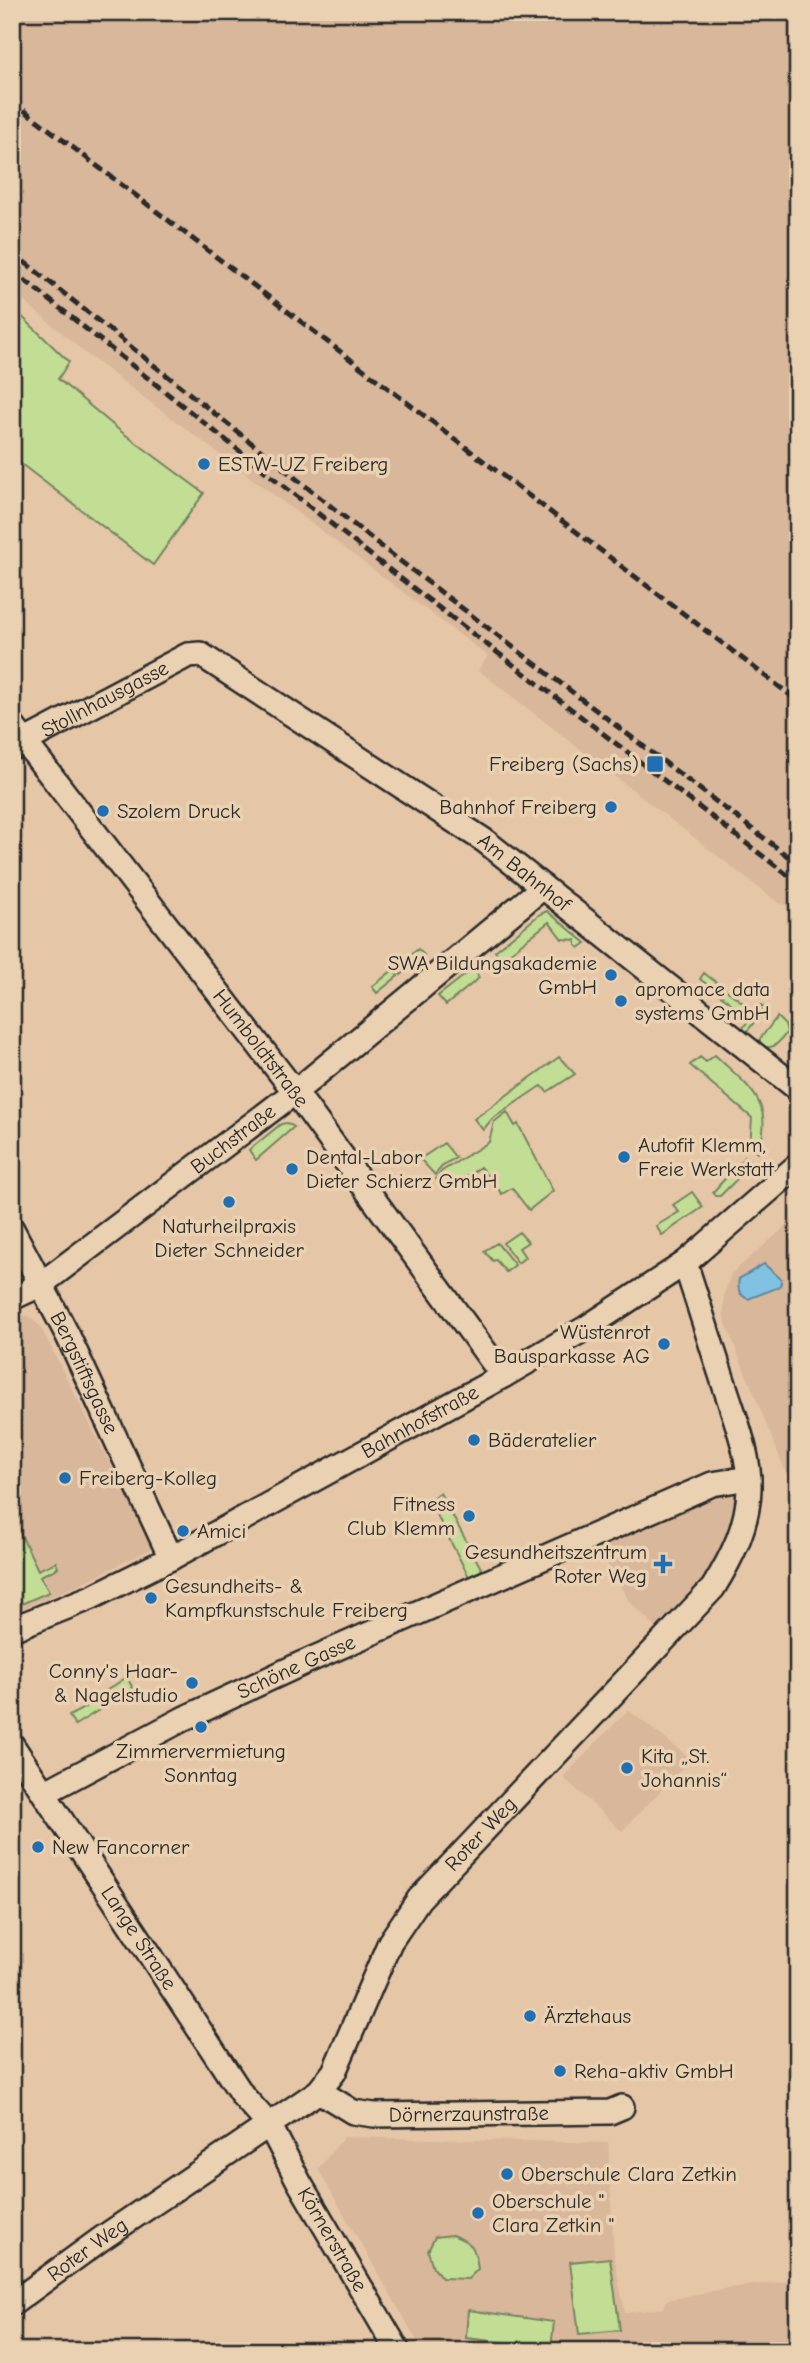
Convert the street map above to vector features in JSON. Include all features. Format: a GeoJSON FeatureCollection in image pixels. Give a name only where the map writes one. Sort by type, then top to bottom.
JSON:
{"type":"FeatureCollection","features":[{"type":"Feature","properties":{"kind":"street","name":"Stollnhausgasse"},"geometry":{"type":"LineString","coordinates":[[17,738],[188,655],[201,654]]}},
{"type":"Feature","properties":{"kind":"street","name":"Am Bahnhof"},"geometry":{"type":"LineString","coordinates":[[201,654],[485,841],[798,1088]]}},
{"type":"Feature","properties":{"kind":"street","name":"Humboldtstraße"},"geometry":{"type":"LineString","coordinates":[[17,738],[295,1093],[503,1376]]}},
{"type":"Feature","properties":{"kind":"street","name":"Buchstraße"},"geometry":{"type":"LineString","coordinates":[[12,1298],[40,1285],[295,1093],[543,887]]}},
{"type":"Feature","properties":{"kind":"street","name":"Bahnhofstraße"},"geometry":{"type":"LineString","coordinates":[[12,1629],[92,1597],[171,1558],[586,1328],[685,1263],[798,1165]]}},
{"type":"Feature","properties":{"kind":"street","name":"Bergstiftsgasse"},"geometry":{"type":"LineString","coordinates":[[12,1229],[68,1336],[171,1558]]}},
{"type":"Feature","properties":{"kind":"street","name":"Roter Weg"},"geometry":{"type":"LineString","coordinates":[[12,2304],[112,2231],[319,2091],[334,2072],[394,1934],[419,1899],[713,1588],[733,1557],[740,1537],[746,1514],[749,1478],[741,1435],[685,1263]]}},
{"type":"Feature","properties":{"kind":"street","name":"Schöne Gasse"},"geometry":{"type":"LineString","coordinates":[[44,1793],[183,1719],[396,1621],[712,1484],[749,1478]]}},
{"type":"Feature","properties":{"kind":"street","name":"Lange Straße"},"geometry":{"type":"LineString","coordinates":[[12,1745],[243,2096],[270,2126]]}},
{"type":"Feature","properties":{"kind":"street","name":"Dörnerzaunstraße"},"geometry":{"type":"LineString","coordinates":[[319,2091],[353,2112],[374,2115],[610,2112],[622,2107]]}},
{"type":"Feature","properties":{"kind":"street","name":"Körnerstraße"},"geometry":{"type":"LineString","coordinates":[[270,2126],[299,2182],[398,2351]]}},
{"type":"Feature","properties":{"kind":"shaded area"},"geometry":{"type":"Polygon","coordinates":[[[12,12],[798,12],[798,915],[782,903],[781,905],[478,670],[488,656],[89,356],[12,291],[12,12]]]}},
{"type":"Feature","properties":{"kind":"shaded area"},"geometry":{"type":"Polygon","coordinates":[[[798,1216],[798,1496],[793,1490],[730,1334],[724,1317],[724,1295],[731,1274],[798,1216]]]}},
{"type":"Feature","properties":{"kind":"shaded area","name":"Freiberg-Kolleg"},"geometry":{"type":"Polygon","coordinates":[[[27,1315],[40,1326],[153,1548],[74,1587],[12,1613],[12,1322],[27,1315]]]}},
{"type":"Feature","properties":{"kind":"shaded area","name":"Gesundheitszentrum Roter Weg"},"geometry":{"type":"Polygon","coordinates":[[[723,1489],[732,1494],[737,1502],[738,1518],[713,1574],[660,1632],[629,1601],[596,1544],[723,1489]]]}},
{"type":"Feature","properties":{"kind":"shaded area","name":"Kita „St. Johannis“"},"geometry":{"type":"Polygon","coordinates":[[[628,1710],[691,1759],[622,1831],[563,1777],[628,1710]]]}},
{"type":"Feature","properties":{"kind":"shaded area","name":"Oberschule \" Clara Zetkin \""},"geometry":{"type":"Polygon","coordinates":[[[344,2137],[608,2143],[614,2257],[625,2313],[664,2308],[667,2300],[728,2288],[798,2280],[798,2351],[423,2351],[318,2169],[344,2137]]]}},
{"type":"Feature","properties":{"kind":"green space"},"geometry":{"type":"Polygon","coordinates":[[[12,307],[69,362],[58,379],[119,430],[204,493],[153,565],[12,457],[12,307]]]}},
{"type":"Feature","properties":{"kind":"green space"},"geometry":{"type":"Polygon","coordinates":[[[547,911],[586,943],[579,948],[576,940],[562,939],[549,922],[502,959],[495,951],[547,911]]]}},
{"type":"Feature","properties":{"kind":"green space"},"geometry":{"type":"Polygon","coordinates":[[[418,949],[424,955],[401,975],[395,968],[418,949]]]}},
{"type":"Feature","properties":{"kind":"green space"},"geometry":{"type":"Polygon","coordinates":[[[474,968],[479,978],[446,1005],[438,996],[474,968]]]}},
{"type":"Feature","properties":{"kind":"green space"},"geometry":{"type":"Polygon","coordinates":[[[393,970],[398,976],[377,993],[372,987],[393,970]]]}},
{"type":"Feature","properties":{"kind":"green space"},"geometry":{"type":"Polygon","coordinates":[[[704,973],[755,1012],[761,1005],[765,1008],[745,1034],[741,1031],[750,1018],[700,979],[704,973]]]}},
{"type":"Feature","properties":{"kind":"green space"},"geometry":{"type":"Polygon","coordinates":[[[777,1017],[785,1025],[787,1032],[784,1036],[771,1047],[757,1043],[777,1017]]]}},
{"type":"Feature","properties":{"kind":"green space"},"geometry":{"type":"Polygon","coordinates":[[[715,1055],[756,1096],[764,1120],[758,1153],[750,1148],[752,1118],[690,1065],[700,1057],[706,1062],[715,1055]]]}},
{"type":"Feature","properties":{"kind":"green space"},"geometry":{"type":"Polygon","coordinates":[[[559,1057],[575,1074],[547,1092],[542,1086],[536,1089],[492,1119],[483,1130],[474,1119],[559,1057]]]}},
{"type":"Feature","properties":{"kind":"green space"},"geometry":{"type":"Polygon","coordinates":[[[507,1112],[515,1126],[518,1124],[553,1191],[529,1210],[512,1188],[502,1194],[480,1167],[454,1187],[445,1176],[438,1181],[436,1179],[442,1171],[489,1142],[494,1122],[507,1112]]]}},
{"type":"Feature","properties":{"kind":"green space"},"geometry":{"type":"Polygon","coordinates":[[[287,1123],[294,1127],[256,1160],[249,1150],[281,1124],[287,1123]]]}},
{"type":"Feature","properties":{"kind":"green space"},"geometry":{"type":"Polygon","coordinates":[[[444,1143],[456,1158],[444,1164],[435,1175],[420,1159],[444,1143]]]}},
{"type":"Feature","properties":{"kind":"green space"},"geometry":{"type":"Polygon","coordinates":[[[745,1157],[751,1163],[749,1167],[720,1196],[715,1196],[713,1192],[745,1157]]]}},
{"type":"Feature","properties":{"kind":"green space"},"geometry":{"type":"Polygon","coordinates":[[[692,1192],[703,1207],[662,1235],[656,1226],[679,1212],[673,1205],[692,1192]]]}},
{"type":"Feature","properties":{"kind":"green space"},"geometry":{"type":"Polygon","coordinates":[[[519,1232],[528,1242],[519,1248],[525,1257],[518,1263],[503,1243],[519,1232]]]}},
{"type":"Feature","properties":{"kind":"green space"},"geometry":{"type":"Polygon","coordinates":[[[497,1243],[515,1265],[506,1272],[484,1251],[497,1243]]]}},
{"type":"Feature","properties":{"kind":"green space"},"geometry":{"type":"Polygon","coordinates":[[[440,1493],[482,1570],[469,1577],[429,1500],[440,1493]]]}},
{"type":"Feature","properties":{"kind":"green space"},"geometry":{"type":"Polygon","coordinates":[[[12,1516],[38,1570],[56,1562],[58,1568],[40,1576],[49,1592],[12,1608],[12,1516]]]}},
{"type":"Feature","properties":{"kind":"green space"},"geometry":{"type":"Polygon","coordinates":[[[127,1677],[133,1689],[75,1725],[69,1716],[127,1677]]]}},
{"type":"Feature","properties":{"kind":"green space"},"geometry":{"type":"Polygon","coordinates":[[[452,2235],[469,2243],[476,2255],[478,2269],[468,2279],[442,2278],[433,2267],[428,2251],[435,2237],[452,2235]]]}},
{"type":"Feature","properties":{"kind":"green space"},"geometry":{"type":"Polygon","coordinates":[[[610,2258],[620,2330],[579,2334],[570,2262],[610,2258]]]}},
{"type":"Feature","properties":{"kind":"green space"},"geometry":{"type":"Polygon","coordinates":[[[468,2310],[554,2322],[551,2348],[466,2338],[468,2310]]]}},
{"type":"Feature","properties":{"kind":"water"},"geometry":{"type":"Polygon","coordinates":[[[764,1264],[781,1279],[781,1283],[779,1287],[748,1299],[739,1291],[739,1279],[764,1264]]]}},
{"type":"Feature","properties":{"kind":"railway"},"geometry":{"type":"LineString","coordinates":[[12,101],[798,701]]}},
{"type":"Feature","properties":{"kind":"railway"},"geometry":{"type":"LineString","coordinates":[[12,252],[387,551],[798,864]]}},
{"type":"Feature","properties":{"kind":"railway"},"geometry":{"type":"LineString","coordinates":[[12,270],[378,561],[798,883]]}},
{"type":"Feature","properties":{"kind":"place","name":"ESTW-UZ Freiberg"},"geometry":{"type":"Point","coordinates":[204,464]}},
{"type":"Feature","properties":{"kind":"place","name":"Freiberg (Sachs)"},"geometry":{"type":"Point","coordinates":[655,764]}},
{"type":"Feature","properties":{"kind":"place","name":"Bahnhof Freiberg"},"geometry":{"type":"Point","coordinates":[611,807]}},
{"type":"Feature","properties":{"kind":"place","name":"Szolem Druck"},"geometry":{"type":"Point","coordinates":[103,811]}},
{"type":"Feature","properties":{"kind":"place","name":"SWA Bildungsakademie GmbH"},"geometry":{"type":"Point","coordinates":[611,975]}},
{"type":"Feature","properties":{"kind":"place","name":"apromace data systems GmbH"},"geometry":{"type":"Point","coordinates":[621,1001]}},
{"type":"Feature","properties":{"kind":"place","name":"Autofit Klemm, Freie Werkstatt"},"geometry":{"type":"Point","coordinates":[624,1157]}},
{"type":"Feature","properties":{"kind":"place","name":"Dental-Labor Dieter Schierz GmbH"},"geometry":{"type":"Point","coordinates":[292,1169]}},
{"type":"Feature","properties":{"kind":"place","name":"Naturheilpraxis Dieter Schneider"},"geometry":{"type":"Point","coordinates":[229,1202]}},
{"type":"Feature","properties":{"kind":"place","name":"Wüstenrot Bausparkasse AG"},"geometry":{"type":"Point","coordinates":[664,1344]}},
{"type":"Feature","properties":{"kind":"place","name":"Bäderatelier"},"geometry":{"type":"Point","coordinates":[474,1440]}},
{"type":"Feature","properties":{"kind":"place","name":"Freiberg-Kolleg"},"geometry":{"type":"Point","coordinates":[65,1478]}},
{"type":"Feature","properties":{"kind":"place","name":"Fitness Club Klemm"},"geometry":{"type":"Point","coordinates":[469,1516]}},
{"type":"Feature","properties":{"kind":"place","name":"Amici"},"geometry":{"type":"Point","coordinates":[183,1531]}},
{"type":"Feature","properties":{"kind":"place","name":"Gesundheitszentrum Roter Weg"},"geometry":{"type":"Point","coordinates":[663,1564]}},
{"type":"Feature","properties":{"kind":"place","name":"Gesundheits- & Kampfkunstschule Freiberg"},"geometry":{"type":"Point","coordinates":[151,1598]}},
{"type":"Feature","properties":{"kind":"place","name":"Conny's Haar- & Nagelstudio"},"geometry":{"type":"Point","coordinates":[192,1683]}},
{"type":"Feature","properties":{"kind":"place","name":"Zimmervermietung Sonntag"},"geometry":{"type":"Point","coordinates":[201,1727]}},
{"type":"Feature","properties":{"kind":"place","name":"Kita „St. Johannis“"},"geometry":{"type":"Point","coordinates":[627,1768]}},
{"type":"Feature","properties":{"kind":"place","name":"New Fancorner"},"geometry":{"type":"Point","coordinates":[38,1847]}},
{"type":"Feature","properties":{"kind":"place","name":"Ärztehaus"},"geometry":{"type":"Point","coordinates":[530,2016]}},
{"type":"Feature","properties":{"kind":"place","name":"Reha-aktiv GmbH"},"geometry":{"type":"Point","coordinates":[560,2071]}},
{"type":"Feature","properties":{"kind":"place","name":"Oberschule Clara Zetkin"},"geometry":{"type":"Point","coordinates":[507,2174]}},
{"type":"Feature","properties":{"kind":"place","name":"Oberschule \" Clara Zetkin \""},"geometry":{"type":"Point","coordinates":[478,2213]}}]}
